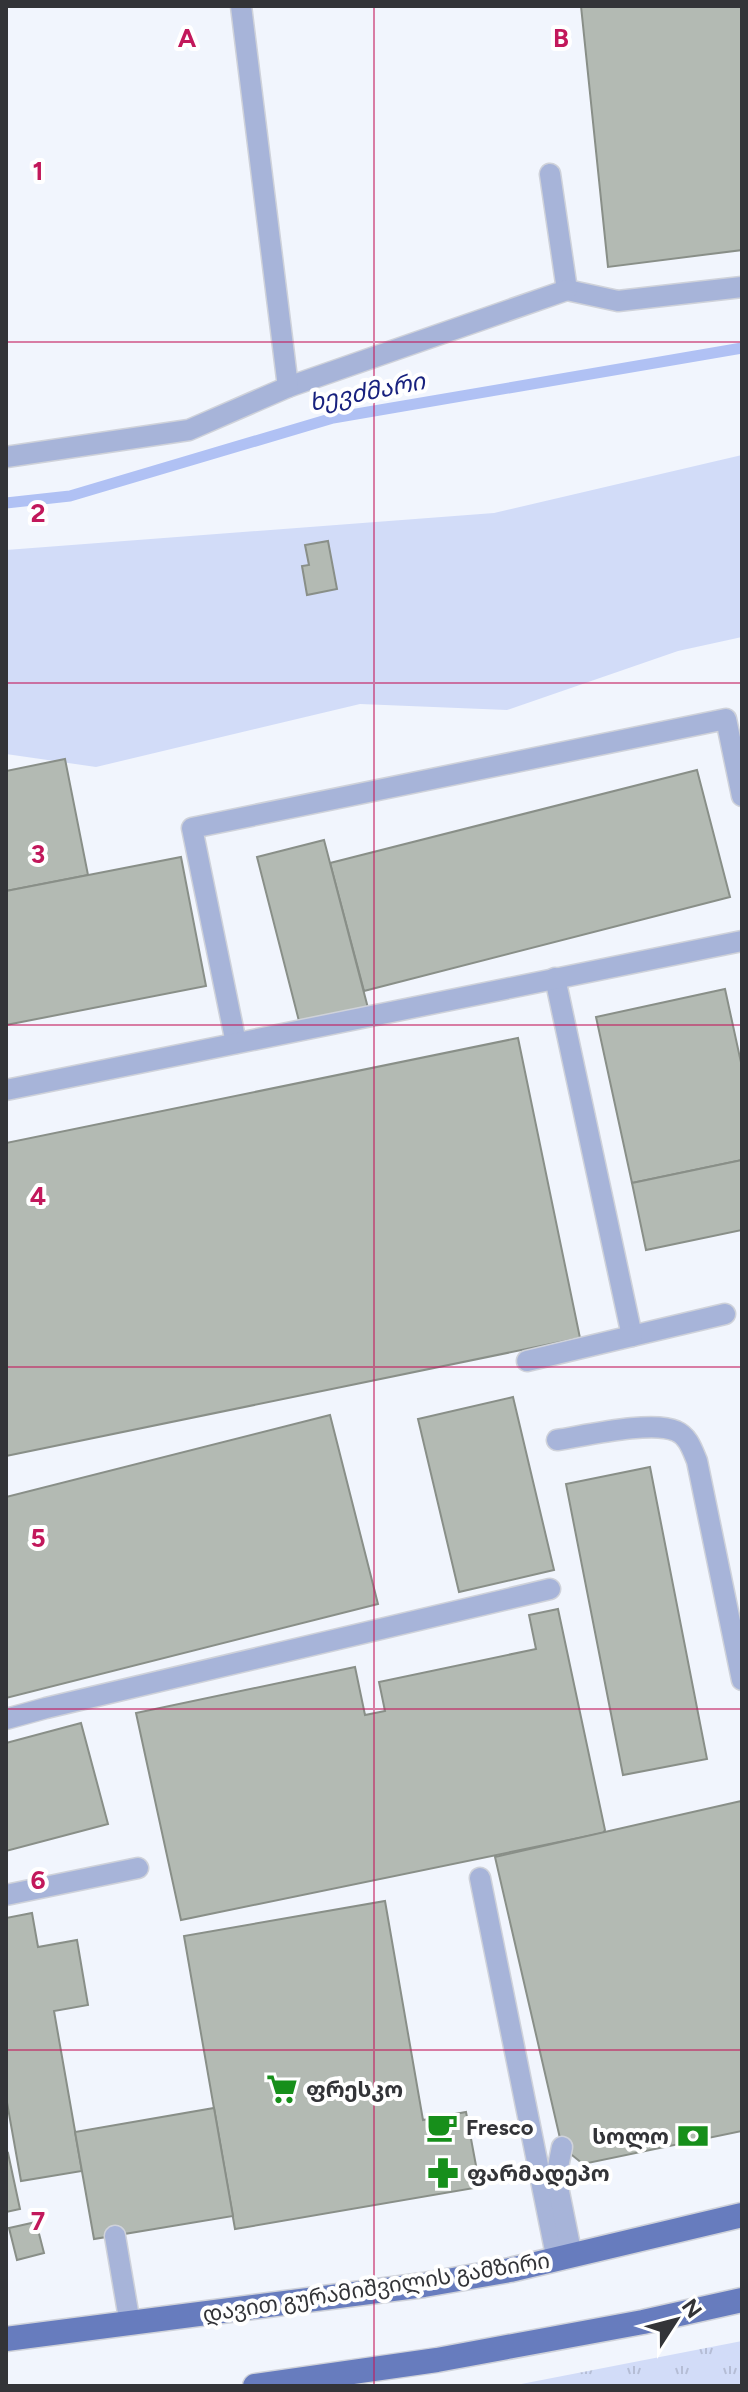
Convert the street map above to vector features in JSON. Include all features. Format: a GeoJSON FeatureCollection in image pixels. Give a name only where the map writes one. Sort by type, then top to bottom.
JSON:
{"type":"FeatureCollection","features":[{"type":"Feature","properties":{"kind":"main road","name":"დავით გურამიშვილის გამზირი"},"geometry":{"type":"LineString","coordinates":[[6,2339],[424,2285],[565,2258],[742,2215]]}},
{"type":"Feature","properties":{"kind":"main road"},"geometry":{"type":"LineString","coordinates":[[255,2386],[437,2360],[643,2322],[742,2300]]}},
{"type":"Feature","properties":{"kind":"lane"},"geometry":{"type":"LineString","coordinates":[[241,6],[288,387]]}},
{"type":"Feature","properties":{"kind":"lane"},"geometry":{"type":"LineString","coordinates":[[550,174],[567,290]]}},
{"type":"Feature","properties":{"kind":"lane"},"geometry":{"type":"LineString","coordinates":[[6,457],[189,430],[288,387],[567,290],[618,301],[742,287]]}},
{"type":"Feature","properties":{"kind":"lane"},"geometry":{"type":"LineString","coordinates":[[236,1043],[192,828],[726,719],[742,796]]}},
{"type":"Feature","properties":{"kind":"lane"},"geometry":{"type":"LineString","coordinates":[[6,1090],[742,941]]}},
{"type":"Feature","properties":{"kind":"lane"},"geometry":{"type":"LineString","coordinates":[[555,978],[632,1336]]}},
{"type":"Feature","properties":{"kind":"lane"},"geometry":{"type":"LineString","coordinates":[[527,1361],[725,1314]]}},
{"type":"Feature","properties":{"kind":"lane"},"geometry":{"type":"LineString","coordinates":[[557,1440],[647,1426],[675,1430],[689,1441],[697,1461],[742,1680]]}},
{"type":"Feature","properties":{"kind":"lane"},"geometry":{"type":"LineString","coordinates":[[6,1719],[550,1589]]}},
{"type":"Feature","properties":{"kind":"lane"},"geometry":{"type":"LineString","coordinates":[[6,1895],[138,1868]]}},
{"type":"Feature","properties":{"kind":"lane"},"geometry":{"type":"LineString","coordinates":[[480,1878],[565,2258]]}},
{"type":"Feature","properties":{"kind":"lane"},"geometry":{"type":"LineString","coordinates":[[562,2147],[556,2177],[565,2258]]}},
{"type":"Feature","properties":{"kind":"lane"},"geometry":{"type":"LineString","coordinates":[[115,2236],[130,2324]]}},
{"type":"Feature","properties":{"kind":"green space"},"geometry":{"type":"Polygon","coordinates":[[[742,455],[742,637],[678,651],[507,710],[360,704],[96,767],[6,754],[6,550],[494,513],[742,455]]]}},
{"type":"Feature","properties":{"kind":"green space"},"geometry":{"type":"Polygon","coordinates":[[[742,2341],[742,2386],[511,2386],[742,2341]]]}},
{"type":"Feature","properties":{"kind":"building"},"geometry":{"type":"Polygon","coordinates":[[[581,6],[742,6],[742,250],[608,267],[581,6]]]}},
{"type":"Feature","properties":{"kind":"building"},"geometry":{"type":"Polygon","coordinates":[[[328,541],[337,589],[307,595],[302,566],[309,565],[305,545],[328,541]]]}},
{"type":"Feature","properties":{"kind":"building"},"geometry":{"type":"Polygon","coordinates":[[[65,759],[88,875],[6,891],[6,771],[65,759]]]}},
{"type":"Feature","properties":{"kind":"building"},"geometry":{"type":"Polygon","coordinates":[[[697,770],[730,897],[364,991],[330,863],[697,770]]]}},
{"type":"Feature","properties":{"kind":"building"},"geometry":{"type":"Polygon","coordinates":[[[324,840],[368,1008],[300,1025],[257,857],[324,840]]]}},
{"type":"Feature","properties":{"kind":"building"},"geometry":{"type":"Polygon","coordinates":[[[181,857],[206,986],[6,1025],[6,891],[181,857]]]}},
{"type":"Feature","properties":{"kind":"building"},"geometry":{"type":"Polygon","coordinates":[[[725,989],[742,1067],[742,1160],[632,1183],[596,1017],[725,989]]]}},
{"type":"Feature","properties":{"kind":"building"},"geometry":{"type":"Polygon","coordinates":[[[518,1038],[580,1338],[6,1456],[6,1143],[518,1038]]]}},
{"type":"Feature","properties":{"kind":"building"},"geometry":{"type":"Polygon","coordinates":[[[742,1160],[742,1230],[646,1250],[632,1183],[742,1160]]]}},
{"type":"Feature","properties":{"kind":"building"},"geometry":{"type":"Polygon","coordinates":[[[513,1397],[554,1570],[459,1592],[418,1419],[513,1397]]]}},
{"type":"Feature","properties":{"kind":"building"},"geometry":{"type":"Polygon","coordinates":[[[330,1415],[378,1604],[6,1698],[6,1497],[330,1415]]]}},
{"type":"Feature","properties":{"kind":"building"},"geometry":{"type":"Polygon","coordinates":[[[650,1467],[707,1759],[623,1775],[566,1484],[650,1467]]]}},
{"type":"Feature","properties":{"kind":"building"},"geometry":{"type":"Polygon","coordinates":[[[558,1609],[605,1830],[603,1833],[181,1920],[136,1713],[355,1667],[365,1715],[385,1711],[379,1682],[536,1649],[529,1615],[558,1609]]]}},
{"type":"Feature","properties":{"kind":"building"},"geometry":{"type":"Polygon","coordinates":[[[81,1723],[108,1824],[6,1851],[6,1743],[81,1723]]]}},
{"type":"Feature","properties":{"kind":"building"},"geometry":{"type":"Polygon","coordinates":[[[741,1801],[742,2131],[583,2164],[562,2147],[495,1857],[741,1801]]]}},
{"type":"Feature","properties":{"kind":"building"},"geometry":{"type":"Polygon","coordinates":[[[385,1901],[423,2120],[466,2112],[480,2187],[235,2229],[184,1936],[385,1901]]]}},
{"type":"Feature","properties":{"kind":"building"},"geometry":{"type":"Polygon","coordinates":[[[32,1913],[38,1947],[77,1940],[88,2005],[54,2011],[82,2171],[21,2181],[6,2097],[6,1918],[32,1913]]]}},
{"type":"Feature","properties":{"kind":"building"},"geometry":{"type":"Polygon","coordinates":[[[214,2108],[233,2216],[94,2239],[75,2132],[214,2108]]]}},
{"type":"Feature","properties":{"kind":"building"},"geometry":{"type":"Polygon","coordinates":[[[6,2154],[20,2209],[6,2212],[6,2154]]]}},
{"type":"Feature","properties":{"kind":"building"},"geometry":{"type":"Polygon","coordinates":[[[36,2222],[44,2253],[17,2260],[9,2228],[36,2222]]]}},
{"type":"Feature","properties":{"kind":"waterway","name":"ხევძმარი"},"geometry":{"type":"LineString","coordinates":[[6,503],[70,496],[333,418],[742,348]]}},
{"type":"Feature","properties":{"kind":"place","name":"ფრესკო"},"geometry":{"type":"Point","coordinates":[282,2089]}},
{"type":"Feature","properties":{"kind":"place","name":"Fresco"},"geometry":{"type":"Point","coordinates":[442,2127]}},
{"type":"Feature","properties":{"kind":"place","name":"სოლო"},"geometry":{"type":"Point","coordinates":[693,2136]}},
{"type":"Feature","properties":{"kind":"place","name":"ფარმადეპო"},"geometry":{"type":"Point","coordinates":[443,2173]}}]}
